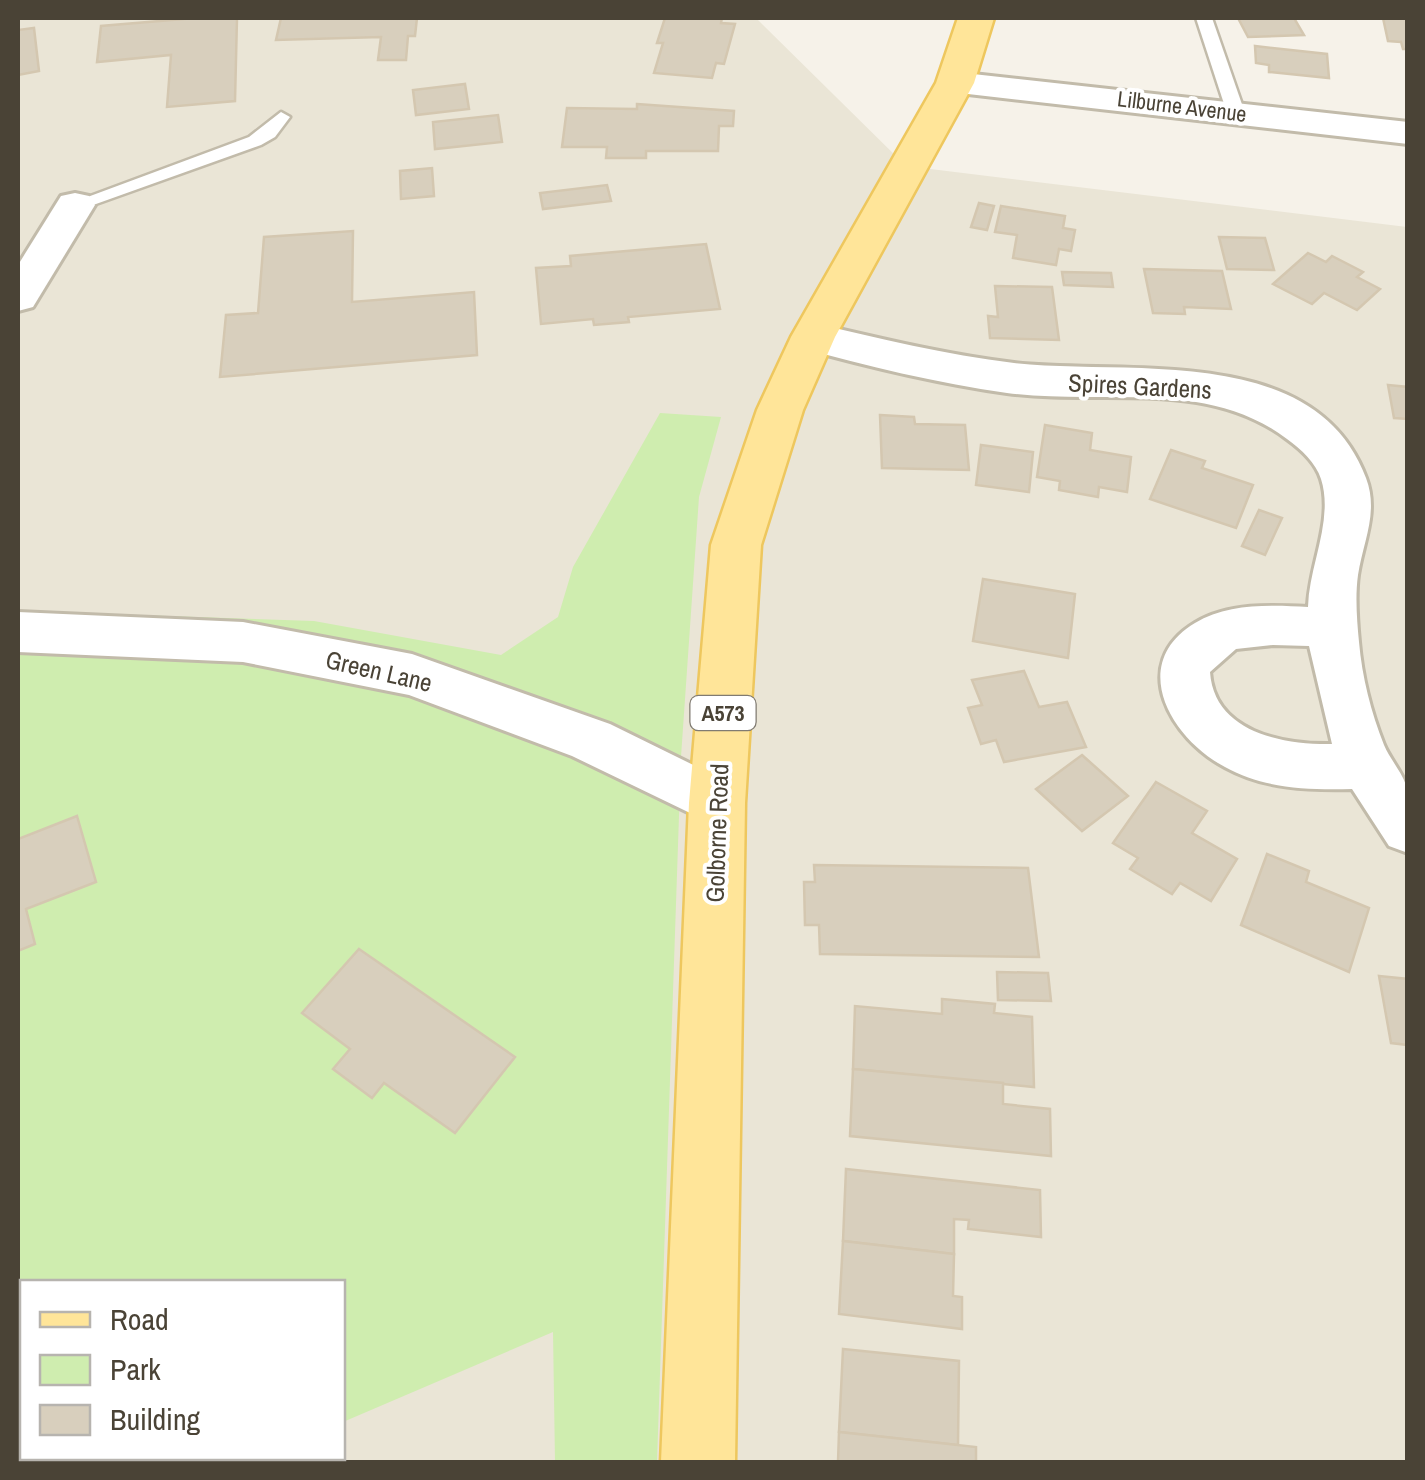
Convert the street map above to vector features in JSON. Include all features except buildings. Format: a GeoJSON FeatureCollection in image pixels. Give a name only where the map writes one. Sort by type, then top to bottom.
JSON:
{"type":"FeatureCollection","features":[{"type":"Feature","properties":{"kind":"main road","name":"Golborne Road"},"geometry":{"type":"LineString","coordinates":[[698,1462],[717,804],[736,545],[780,410],[813,337],[956,82],[976,18]]}},
{"type":"Feature","properties":{"kind":"street","name":"Lilburne Avenue"},"geometry":{"type":"LineString","coordinates":[[956,82],[1408,132]]}},
{"type":"Feature","properties":{"kind":"street"},"geometry":{"type":"LineString","coordinates":[[18,297],[75,205]]}},
{"type":"Feature","properties":{"kind":"street","name":"Spires Gardens"},"geometry":{"type":"LineString","coordinates":[[813,337],[910,360],[1020,378],[1183,384],[1226,391],[1267,405],[1316,437],[1345,480],[1349,501],[1333,579],[1334,628],[1343,692],[1365,766],[1388,806],[1408,828]]}},
{"type":"Feature","properties":{"kind":"street"},"geometry":{"type":"LineString","coordinates":[[1334,628],[1248,628],[1216,636],[1196,651],[1186,675],[1188,704],[1206,729],[1233,748],[1266,761],[1304,766],[1365,766]]}},
{"type":"Feature","properties":{"kind":"street","name":"Green Lane"},"geometry":{"type":"LineString","coordinates":[[18,632],[243,642],[412,675],[592,740],[717,804]]}},
{"type":"Feature","properties":{"kind":"lane"},"geometry":{"type":"LineString","coordinates":[[1204,18],[1236,113]]}},
{"type":"Feature","properties":{"kind":"lane"},"geometry":{"type":"LineString","coordinates":[[75,205],[255,141],[269,133],[281,117]]}},
{"type":"Feature","properties":{"kind":"shaded area"},"geometry":{"type":"Polygon","coordinates":[[[18,18],[756,18],[906,166],[1407,227],[1407,1462],[18,1462],[18,18]]]}},
{"type":"Feature","properties":{"kind":"green space"},"geometry":{"type":"Polygon","coordinates":[[[660,413],[721,417],[699,497],[681,757],[657,1462],[555,1462],[553,1332],[345,1421],[345,1280],[20,1280],[20,1460],[256,1460],[18,1462],[18,611],[314,621],[501,655],[558,617],[573,567],[660,413]]]}}]}
